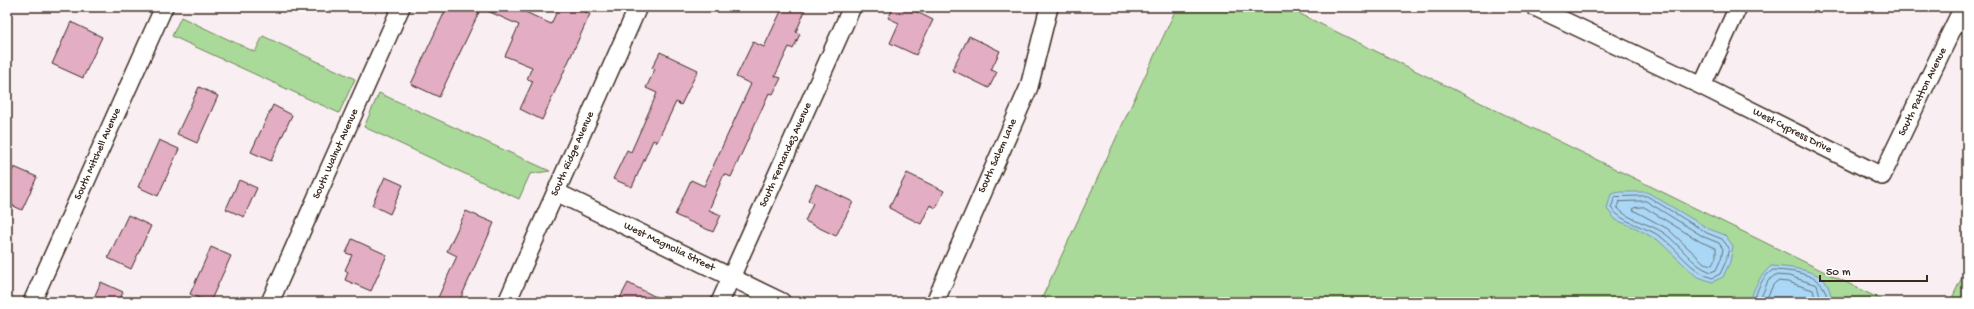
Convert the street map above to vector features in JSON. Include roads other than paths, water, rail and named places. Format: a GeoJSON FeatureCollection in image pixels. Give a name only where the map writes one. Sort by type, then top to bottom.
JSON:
{"type":"FeatureCollection","features":[{"type":"Feature","properties":{"kind":"street","name":"South Mitchell Avenue"},"geometry":{"type":"LineString","coordinates":[[32,302],[164,7]]}},
{"type":"Feature","properties":{"kind":"street","name":"South Walnut Avenue"},"geometry":{"type":"LineString","coordinates":[[270,302],[401,7]]}},
{"type":"Feature","properties":{"kind":"street","name":"South Ridge Avenue"},"geometry":{"type":"LineString","coordinates":[[508,302],[638,7]]}},
{"type":"Feature","properties":{"kind":"street","name":"South Fernandez Avenue"},"geometry":{"type":"LineString","coordinates":[[720,302],[852,7]]}},
{"type":"Feature","properties":{"kind":"street","name":"South Salem Lane"},"geometry":{"type":"LineString","coordinates":[[935,302],[1028,87],[1049,7]]}},
{"type":"Feature","properties":{"kind":"street","name":"West Cypress Drive"},"geometry":{"type":"LineString","coordinates":[[1535,7],[1702,86],[1882,176]]}},
{"type":"Feature","properties":{"kind":"street"},"geometry":{"type":"LineString","coordinates":[[1702,86],[1738,7]]}},
{"type":"Feature","properties":{"kind":"street","name":"South Patton Avenue"},"geometry":{"type":"LineString","coordinates":[[1882,176],[1963,7]]}},
{"type":"Feature","properties":{"kind":"street","name":"West Magnolia Street"},"geometry":{"type":"LineString","coordinates":[[556,192],[782,302]]}},
{"type":"Feature","properties":{"kind":"water"},"geometry":{"type":"Polygon","coordinates":[[[1620,192],[1647,192],[1709,229],[1725,235],[1733,246],[1730,262],[1723,277],[1712,282],[1696,276],[1659,241],[1636,228],[1616,220],[1607,209],[1611,194],[1620,192]]]}},
{"type":"Feature","properties":{"kind":"water"},"geometry":{"type":"Polygon","coordinates":[[[1771,266],[1798,269],[1813,273],[1827,283],[1832,299],[1830,302],[1750,302],[1753,291],[1758,282],[1771,266]]]}}]}
